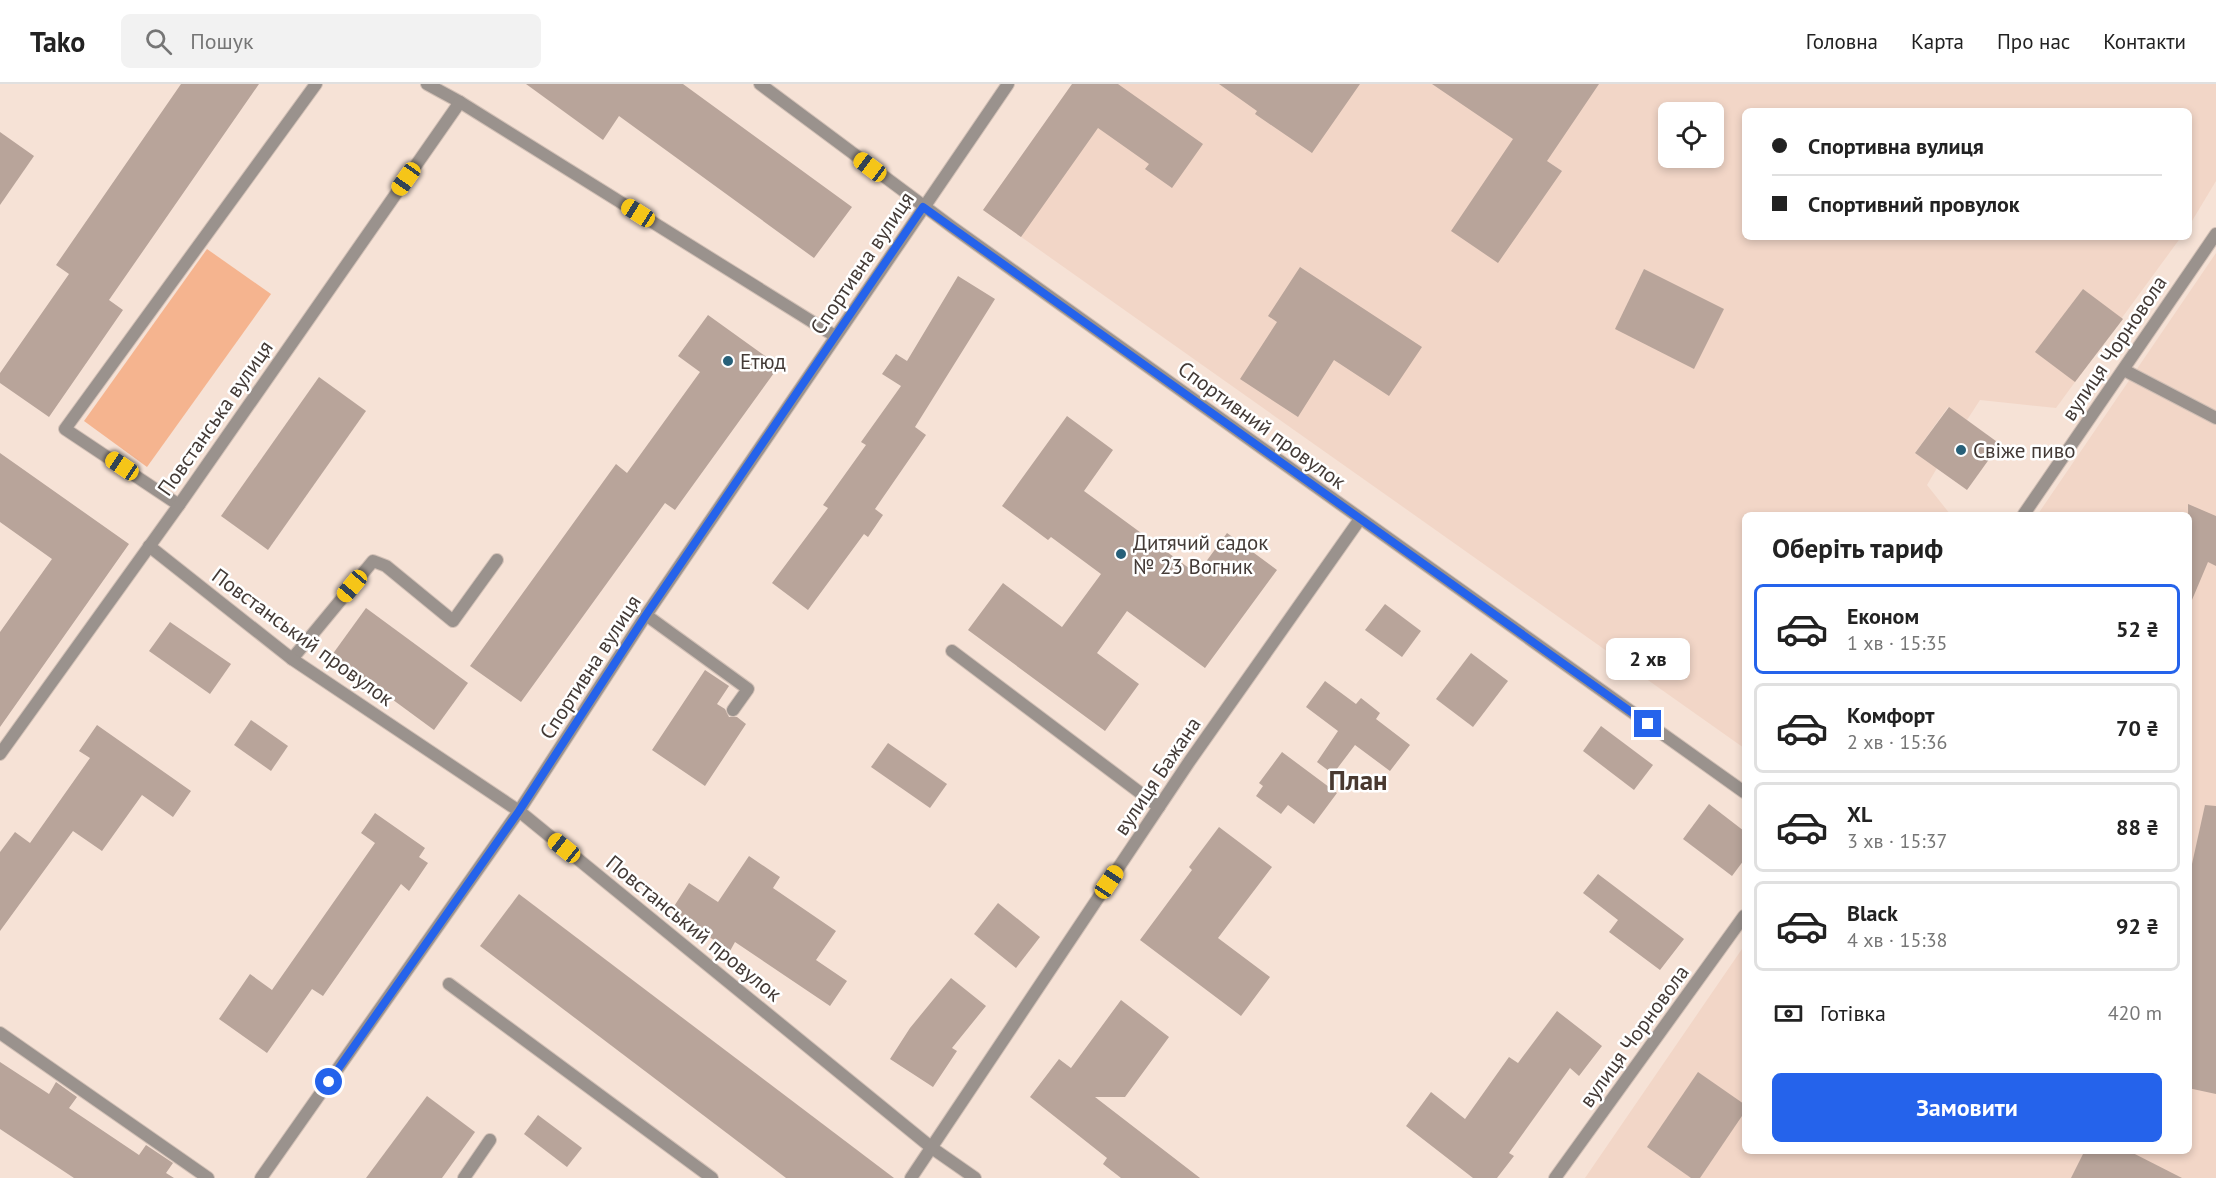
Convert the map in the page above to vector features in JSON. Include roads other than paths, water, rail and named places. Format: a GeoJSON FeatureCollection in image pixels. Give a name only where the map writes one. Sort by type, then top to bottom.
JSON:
{"type":"FeatureCollection","features":[{"type":"Feature","properties":{"kind":"street"},"geometry":{"type":"LineString","coordinates":[[179,505],[65,429],[316,84]]}},
{"type":"Feature","properties":{"kind":"street"},"geometry":{"type":"LineString","coordinates":[[427,84],[460,102],[835,336]]}},
{"type":"Feature","properties":{"kind":"street","name":"Спортивна вулиця"},"geometry":{"type":"LineString","coordinates":[[261,1178],[519,811],[646,615],[1008,84]]}},
{"type":"Feature","properties":{"kind":"street","name":"Спортивний провулок"},"geometry":{"type":"LineString","coordinates":[[763,85],[923,207],[1742,791]]}},
{"type":"Feature","properties":{"kind":"street","name":"Повстанська вулиця"},"geometry":{"type":"LineString","coordinates":[[0,754],[179,505],[460,102]]}},
{"type":"Feature","properties":{"kind":"street","name":"вулиця Чорновола"},"geometry":{"type":"LineString","coordinates":[[2025,512],[2216,234]]}},
{"type":"Feature","properties":{"kind":"street"},"geometry":{"type":"LineString","coordinates":[[2124,370],[2216,418]]}},
{"type":"Feature","properties":{"kind":"street","name":"вулиця Бажана"},"geometry":{"type":"LineString","coordinates":[[911,1178],[1159,807],[1360,519]]}},
{"type":"Feature","properties":{"kind":"street","name":"Повстанський провулок"},"geometry":{"type":"LineString","coordinates":[[149,546],[292,659],[519,811],[932,1148],[975,1178]]}},
{"type":"Feature","properties":{"kind":"street"},"geometry":{"type":"LineString","coordinates":[[292,659],[373,561],[386,566],[453,621],[497,560]]}},
{"type":"Feature","properties":{"kind":"street"},"geometry":{"type":"LineString","coordinates":[[646,615],[748,689],[733,710]]}},
{"type":"Feature","properties":{"kind":"street"},"geometry":{"type":"LineString","coordinates":[[952,651],[1159,807]]}},
{"type":"Feature","properties":{"kind":"street","name":"вулиця Чорновола"},"geometry":{"type":"LineString","coordinates":[[1555,1178],[1742,919]]}},
{"type":"Feature","properties":{"kind":"street"},"geometry":{"type":"LineString","coordinates":[[448,984],[712,1178]]}},
{"type":"Feature","properties":{"kind":"street"},"geometry":{"type":"LineString","coordinates":[[0,1033],[208,1178]]}},
{"type":"Feature","properties":{"kind":"street"},"geometry":{"type":"LineString","coordinates":[[464,1178],[490,1140]]}},
{"type":"Feature","properties":{"kind":"place","name":"Етюд"},"geometry":{"type":"Point","coordinates":[728,361]}},
{"type":"Feature","properties":{"kind":"place","name":"Свіже пиво"},"geometry":{"type":"Point","coordinates":[1961,450]}},
{"type":"Feature","properties":{"kind":"place","name":"Дитячий садок № 23 Вогник"},"geometry":{"type":"Point","coordinates":[1121,554]}},
{"type":"Feature","properties":{"kind":"district","name":"План"},"geometry":{"type":"Point","coordinates":[1358,780]}}]}
